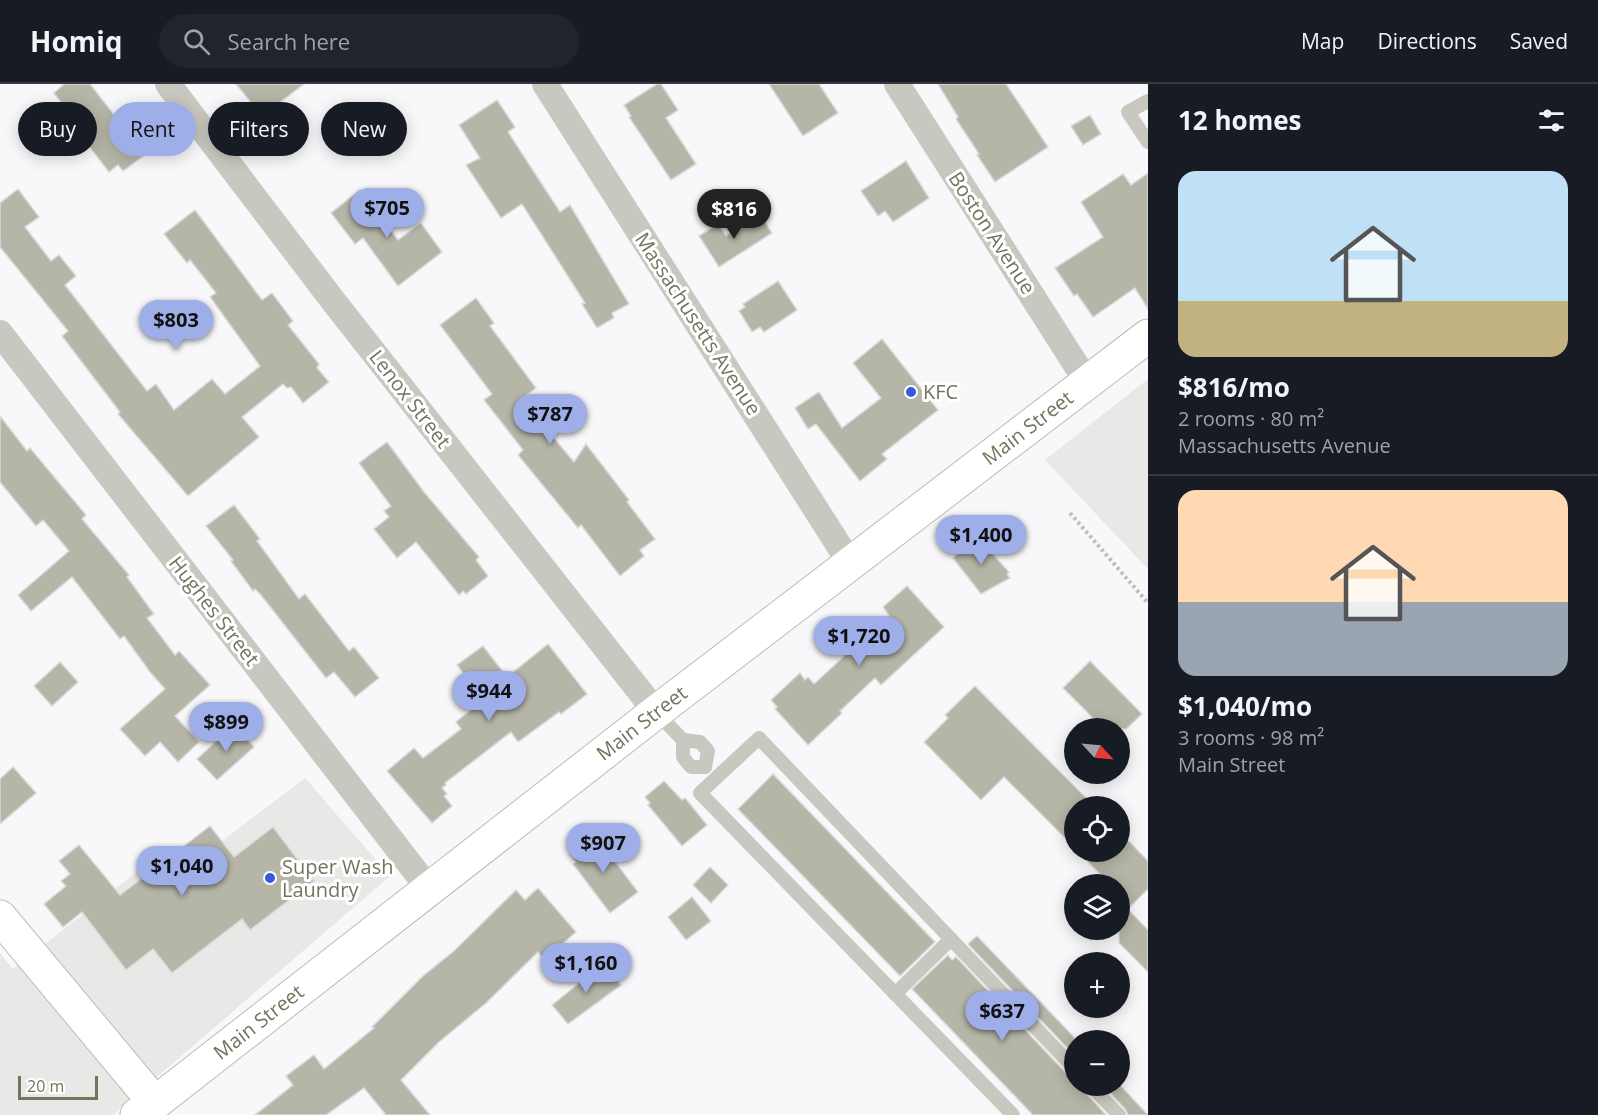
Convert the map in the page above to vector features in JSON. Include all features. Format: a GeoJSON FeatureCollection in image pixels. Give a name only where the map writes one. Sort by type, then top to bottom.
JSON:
{"type":"FeatureCollection","features":[{"type":"Feature","properties":{"kind":"main road","name":"Main Street"},"geometry":{"type":"LineString","coordinates":[[146,1109],[656,712],[1148,336]]}},
{"type":"Feature","properties":{"kind":"main road"},"geometry":{"type":"LineString","coordinates":[[0,917],[146,1109]]}},
{"type":"Feature","properties":{"kind":"street","name":"Lenox Street"},"geometry":{"type":"LineString","coordinates":[[168,84],[334,302],[656,712]]}},
{"type":"Feature","properties":{"kind":"street","name":"Massachusetts Avenue"},"geometry":{"type":"LineString","coordinates":[[545,84],[850,563]]}},
{"type":"Feature","properties":{"kind":"street","name":"Boston Avenue"},"geometry":{"type":"LineString","coordinates":[[897,84],[1087,382]]}},
{"type":"Feature","properties":{"kind":"street","name":"Hughes Street"},"geometry":{"type":"LineString","coordinates":[[0,333],[429,889]]}},
{"type":"Feature","properties":{"kind":"lane"},"geometry":{"type":"LineString","coordinates":[[1148,101],[1128,112],[1148,142]]}},
{"type":"Feature","properties":{"kind":"lane"},"geometry":{"type":"LineString","coordinates":[[656,712],[683,740],[683,757],[691,767],[705,767],[715,778]]}},
{"type":"Feature","properties":{"kind":"lane"},"geometry":{"type":"LineString","coordinates":[[1013,1115],[700,793],[759,738],[1064,1058]]}},
{"type":"Feature","properties":{"kind":"lane"},"geometry":{"type":"LineString","coordinates":[[895,993],[951,939]]}},
{"type":"Feature","properties":{"kind":"lane"},"geometry":{"type":"LineString","coordinates":[[1101,1096],[1119,1115]]}},
{"type":"Feature","properties":{"kind":"path"},"geometry":{"type":"LineString","coordinates":[[1070,513],[1148,603]]}},
{"type":"Feature","properties":{"kind":"shaded area"},"geometry":{"type":"Polygon","coordinates":[[[1148,379],[1148,569],[1045,460],[1148,379]]]}},
{"type":"Feature","properties":{"kind":"shaded area"},"geometry":{"type":"Polygon","coordinates":[[[305,778],[390,876],[113,1115],[0,1115],[0,953],[13,969],[156,857],[175,877],[305,778]]]}},
{"type":"Feature","properties":{"kind":"building"},"geometry":{"type":"Polygon","coordinates":[[[64,84],[90,84],[109,108],[109,156],[143,156],[123,171],[118,165],[109,172],[97,156],[97,102],[61,102],[54,93],[64,84]]]}},
{"type":"Feature","properties":{"kind":"building"},"geometry":{"type":"Polygon","coordinates":[[[236,84],[304,84],[280,102],[251,102],[236,84]]]}},
{"type":"Feature","properties":{"kind":"building"},"geometry":{"type":"Polygon","coordinates":[[[657,84],[661,84],[678,110],[666,118],[696,164],[671,180],[629,117],[631,116],[624,105],[657,84]]]}},
{"type":"Feature","properties":{"kind":"building"},"geometry":{"type":"Polygon","coordinates":[[[769,84],[819,84],[838,113],[803,136],[769,84]]]}},
{"type":"Feature","properties":{"kind":"building"},"geometry":{"type":"Polygon","coordinates":[[[938,84],[1006,84],[1048,147],[995,182],[956,119],[958,117],[938,84]]]}},
{"type":"Feature","properties":{"kind":"building"},"geometry":{"type":"Polygon","coordinates":[[[497,100],[515,127],[508,132],[560,212],[570,205],[629,304],[612,313],[614,318],[597,328],[582,304],[585,303],[522,204],[501,218],[466,165],[480,158],[459,125],[497,100]]]}},
{"type":"Feature","properties":{"kind":"building"},"geometry":{"type":"Polygon","coordinates":[[[1090,115],[1101,134],[1083,145],[1071,126],[1090,115]]]}},
{"type":"Feature","properties":{"kind":"building"},"geometry":{"type":"Polygon","coordinates":[[[906,161],[929,198],[893,222],[885,211],[878,216],[861,191],[906,161]]]}},
{"type":"Feature","properties":{"kind":"building"},"geometry":{"type":"Polygon","coordinates":[[[1148,173],[1148,309],[1135,288],[1093,317],[1077,294],[1074,296],[1055,268],[1103,237],[1081,202],[1123,174],[1131,185],[1148,173]]]}},
{"type":"Feature","properties":{"kind":"building"},"geometry":{"type":"Polygon","coordinates":[[[18,189],[39,217],[25,227],[51,261],[59,255],[76,276],[65,285],[147,391],[156,384],[174,410],[212,379],[225,394],[260,366],[210,297],[216,293],[190,260],[187,263],[164,234],[195,210],[262,300],[272,293],[293,321],[288,325],[319,364],[317,368],[329,382],[303,403],[291,387],[287,388],[283,384],[242,417],[259,437],[188,496],[118,414],[120,412],[62,336],[68,331],[0,247],[0,203],[18,189]]]}},
{"type":"Feature","properties":{"kind":"building"},"geometry":{"type":"Polygon","coordinates":[[[360,190],[398,240],[421,223],[442,252],[398,286],[363,238],[355,244],[331,213],[360,190]]]}},
{"type":"Feature","properties":{"kind":"building"},"geometry":{"type":"Polygon","coordinates":[[[760,214],[772,233],[719,267],[699,236],[718,224],[726,236],[760,214]]]}},
{"type":"Feature","properties":{"kind":"building"},"geometry":{"type":"Polygon","coordinates":[[[778,281],[797,310],[764,332],[760,327],[752,332],[739,311],[745,307],[743,304],[778,281]]]}},
{"type":"Feature","properties":{"kind":"building"},"geometry":{"type":"Polygon","coordinates":[[[476,298],[494,323],[490,326],[536,388],[521,399],[574,462],[586,444],[629,500],[627,502],[655,539],[640,550],[644,556],[620,576],[581,525],[578,528],[518,455],[523,450],[484,400],[492,394],[440,325],[476,298]]]}},
{"type":"Feature","properties":{"kind":"building"},"geometry":{"type":"Polygon","coordinates":[[[882,339],[938,410],[882,454],[887,459],[860,481],[816,424],[808,429],[795,408],[819,392],[842,428],[881,398],[853,363],[882,339]]]}},
{"type":"Feature","properties":{"kind":"building"},"geometry":{"type":"Polygon","coordinates":[[[0,416],[27,451],[30,448],[86,515],[82,519],[129,575],[127,577],[154,614],[147,618],[175,655],[179,651],[210,685],[175,716],[199,742],[178,762],[160,742],[145,756],[120,729],[165,689],[124,636],[120,639],[72,577],[31,611],[18,595],[69,551],[43,520],[36,526],[0,482],[0,416]]]}},
{"type":"Feature","properties":{"kind":"building"},"geometry":{"type":"Polygon","coordinates":[[[387,442],[424,492],[479,557],[476,560],[488,576],[466,594],[463,591],[459,595],[416,542],[397,558],[374,529],[389,517],[384,511],[391,506],[359,463],[387,442]]]}},
{"type":"Feature","properties":{"kind":"building"},"geometry":{"type":"Polygon","coordinates":[[[234,505],[260,539],[257,541],[299,599],[305,594],[349,651],[354,647],[379,678],[355,697],[334,672],[326,678],[261,595],[255,589],[253,591],[231,561],[233,560],[206,526],[234,505]]]}},
{"type":"Feature","properties":{"kind":"building"},"geometry":{"type":"Polygon","coordinates":[[[977,537],[1009,572],[1007,574],[1010,578],[981,594],[953,558],[977,537]]]}},
{"type":"Feature","properties":{"kind":"building"},"geometry":{"type":"Polygon","coordinates":[[[907,586],[944,627],[881,685],[875,678],[808,745],[775,709],[777,707],[771,700],[800,673],[805,680],[808,677],[814,684],[889,615],[883,607],[907,586]]]}},
{"type":"Feature","properties":{"kind":"building"},"geometry":{"type":"Polygon","coordinates":[[[548,644],[587,694],[518,742],[511,732],[445,783],[446,785],[442,788],[447,794],[444,796],[452,806],[432,823],[387,771],[414,748],[423,758],[461,729],[456,722],[483,700],[457,665],[483,646],[507,677],[548,644]]]}},
{"type":"Feature","properties":{"kind":"building"},"geometry":{"type":"Polygon","coordinates":[[[1090,661],[1142,714],[1130,725],[1130,718],[1093,718],[1063,688],[1090,661]]]}},
{"type":"Feature","properties":{"kind":"building"},"geometry":{"type":"Polygon","coordinates":[[[60,662],[78,682],[52,706],[34,686],[60,662]]]}},
{"type":"Feature","properties":{"kind":"building"},"geometry":{"type":"Polygon","coordinates":[[[975,686],[1064,776],[1064,784],[1072,784],[1084,796],[1064,796],[1064,837],[1004,777],[981,800],[924,742],[948,718],[945,715],[975,686]]]}},
{"type":"Feature","properties":{"kind":"building"},"geometry":{"type":"Polygon","coordinates":[[[234,725],[254,747],[217,780],[197,759],[234,725]]]}},
{"type":"Feature","properties":{"kind":"building"},"geometry":{"type":"Polygon","coordinates":[[[13,767],[36,793],[0,824],[0,779],[13,767]]]}},
{"type":"Feature","properties":{"kind":"building"},"geometry":{"type":"Polygon","coordinates":[[[773,774],[935,942],[900,976],[738,809],[773,774]]]}},
{"type":"Feature","properties":{"kind":"building"},"geometry":{"type":"Polygon","coordinates":[[[664,781],[682,800],[685,798],[707,825],[682,846],[648,805],[650,803],[645,797],[664,781]]]}},
{"type":"Feature","properties":{"kind":"building"},"geometry":{"type":"Polygon","coordinates":[[[210,826],[234,857],[273,827],[314,881],[250,930],[242,919],[172,973],[153,949],[126,970],[82,912],[63,927],[44,904],[66,886],[61,881],[70,874],[59,861],[79,845],[120,895],[210,826]]]}},
{"type":"Feature","properties":{"kind":"building"},"geometry":{"type":"Polygon","coordinates":[[[595,835],[638,892],[610,913],[573,864],[576,862],[570,854],[595,835]]]}},
{"type":"Feature","properties":{"kind":"building"},"geometry":{"type":"Polygon","coordinates":[[[1130,842],[1148,861],[1148,889],[1131,906],[1130,874],[1100,874],[1088,862],[1130,862],[1130,842]]]}},
{"type":"Feature","properties":{"kind":"building"},"geometry":{"type":"Polygon","coordinates":[[[710,867],[728,885],[711,903],[693,885],[710,867]]]}},
{"type":"Feature","properties":{"kind":"building"},"geometry":{"type":"Polygon","coordinates":[[[538,888],[576,932],[544,960],[538,952],[486,1003],[439,1042],[401,1080],[430,1115],[386,1115],[364,1088],[326,1115],[255,1115],[293,1085],[286,1076],[314,1055],[324,1069],[374,1028],[372,1027],[423,976],[454,951],[516,890],[525,900],[538,888]]]}},
{"type":"Feature","properties":{"kind":"building"},"geometry":{"type":"Polygon","coordinates":[[[692,897],[711,921],[686,940],[668,917],[692,897]]]}},
{"type":"Feature","properties":{"kind":"building"},"geometry":{"type":"Polygon","coordinates":[[[1130,911],[1148,930],[1148,972],[1130,952],[1119,943],[1119,940],[1130,940],[1130,911]]]}},
{"type":"Feature","properties":{"kind":"building"},"geometry":{"type":"Polygon","coordinates":[[[977,936],[1067,1030],[1064,1030],[1064,1045],[968,944],[977,936]]]}},
{"type":"Feature","properties":{"kind":"building"},"geometry":{"type":"Polygon","coordinates":[[[948,955],[952,960],[956,957],[1064,1071],[1064,1096],[1089,1096],[1106,1115],[1033,1115],[912,989],[948,955]]]}},
{"type":"Feature","properties":{"kind":"building"},"geometry":{"type":"Polygon","coordinates":[[[603,964],[621,985],[568,1024],[552,1005],[603,964]]]}},
{"type":"Feature","properties":{"kind":"building"},"geometry":{"type":"Polygon","coordinates":[[[1113,1096],[1130,1096],[1148,1115],[1128,1115],[1113,1096]]]}},
{"type":"Feature","properties":{"kind":"place","name":"KFC"},"geometry":{"type":"Point","coordinates":[911,392]}},
{"type":"Feature","properties":{"kind":"place","name":"Super Wash Laundry"},"geometry":{"type":"Point","coordinates":[270,878]}}]}
